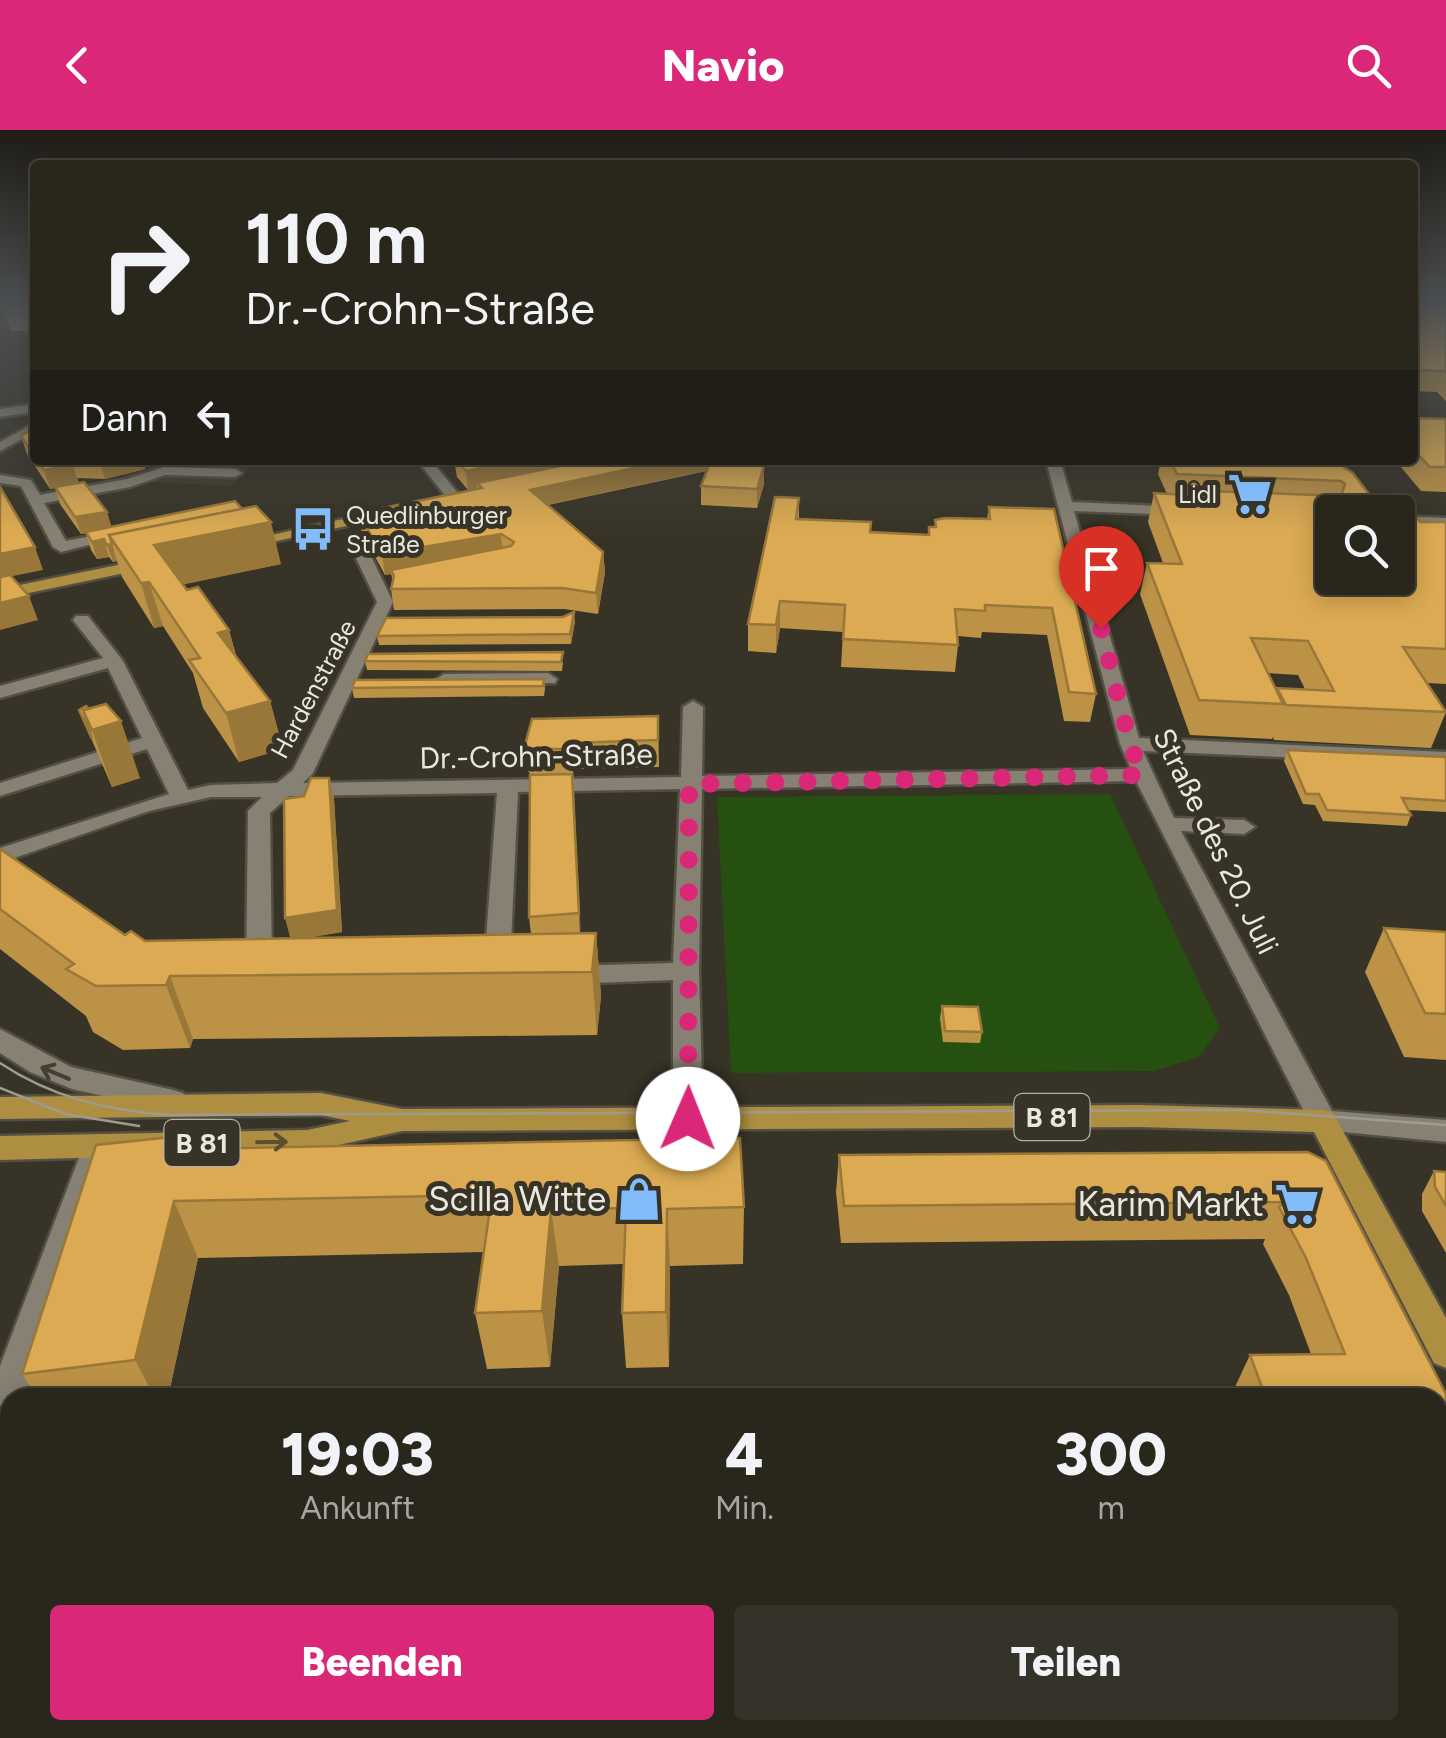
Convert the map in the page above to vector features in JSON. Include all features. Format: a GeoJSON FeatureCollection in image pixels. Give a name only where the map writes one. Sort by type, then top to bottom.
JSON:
{"type":"FeatureCollection","features":[{"type":"Feature","properties":{"kind":"main road"},"geometry":{"type":"LineString","coordinates":[[448,501],[474,496]]}},
{"type":"Feature","properties":{"kind":"main road"},"geometry":{"type":"LineString","coordinates":[[222,548],[404,510]]}},
{"type":"Feature","properties":{"kind":"main road"},"geometry":{"type":"LineString","coordinates":[[0,594],[167,560]]}},
{"type":"Feature","properties":{"kind":"main road","name":"B 81"},"geometry":{"type":"LineString","coordinates":[[0,1108],[322,1104],[402,1120],[1176,1116],[1323,1121]]}},
{"type":"Feature","properties":{"kind":"main road","name":"B 81"},"geometry":{"type":"LineString","coordinates":[[0,1148],[307,1142],[402,1120]]}},
{"type":"Feature","properties":{"kind":"main road"},"geometry":{"type":"LineString","coordinates":[[1323,1121],[1446,1352]]}},
{"type":"Feature","properties":{"kind":"street"},"geometry":{"type":"LineString","coordinates":[[0,410],[30,406]]}},
{"type":"Feature","properties":{"kind":"street"},"geometry":{"type":"LineString","coordinates":[[0,447],[30,431]]}},
{"type":"Feature","properties":{"kind":"street"},"geometry":{"type":"LineString","coordinates":[[427,465],[448,501]]}},
{"type":"Feature","properties":{"kind":"street","name":"Straße des 20. Juli"},"geometry":{"type":"LineString","coordinates":[[1056,465],[1130,744],[1142,775],[1323,1121]]}},
{"type":"Feature","properties":{"kind":"street"},"geometry":{"type":"LineString","coordinates":[[36,500],[130,483],[164,471],[235,474]]}},
{"type":"Feature","properties":{"kind":"street"},"geometry":{"type":"LineString","coordinates":[[0,479],[26,483],[61,547],[133,533]]}},
{"type":"Feature","properties":{"kind":"street"},"geometry":{"type":"LineString","coordinates":[[1068,506],[1196,512]]}},
{"type":"Feature","properties":{"kind":"street"},"geometry":{"type":"LineString","coordinates":[[1415,521],[1446,522]]}},
{"type":"Feature","properties":{"kind":"street","name":"Hardenstraße"},"geometry":{"type":"LineString","coordinates":[[228,982],[269,980],[259,812],[302,772],[359,680],[388,619],[387,583],[361,552]]}},
{"type":"Feature","properties":{"kind":"street"},"geometry":{"type":"LineString","coordinates":[[82,620],[114,661],[180,795]]}},
{"type":"Feature","properties":{"kind":"street"},"geometry":{"type":"LineString","coordinates":[[0,692],[114,661]]}},
{"type":"Feature","properties":{"kind":"street"},"geometry":{"type":"LineString","coordinates":[[429,680],[548,679]]}},
{"type":"Feature","properties":{"kind":"street"},"geometry":{"type":"LineString","coordinates":[[688,1119],[686,972],[693,707]]}},
{"type":"Feature","properties":{"kind":"street"},"geometry":{"type":"LineString","coordinates":[[0,790],[155,740]]}},
{"type":"Feature","properties":{"kind":"street"},"geometry":{"type":"LineString","coordinates":[[1130,744],[1446,758]]}},
{"type":"Feature","properties":{"kind":"street","name":"Dr.-Crohn-Straße"},"geometry":{"type":"LineString","coordinates":[[0,859],[180,795],[1142,775]]}},
{"type":"Feature","properties":{"kind":"street"},"geometry":{"type":"LineString","coordinates":[[508,787],[506,976],[686,972]]}},
{"type":"Feature","properties":{"kind":"street"},"geometry":{"type":"LineString","coordinates":[[1166,824],[1244,827]]}},
{"type":"Feature","properties":{"kind":"street"},"geometry":{"type":"LineString","coordinates":[[0,859],[21,879]]}},
{"type":"Feature","properties":{"kind":"street"},"geometry":{"type":"LineString","coordinates":[[0,1038],[35,1064],[72,1080],[183,1103]]}},
{"type":"Feature","properties":{"kind":"street"},"geometry":{"type":"LineString","coordinates":[[1323,1121],[1446,1131]]}},
{"type":"Feature","properties":{"kind":"street"},"geometry":{"type":"LineString","coordinates":[[10,1388],[99,1146]]}},
{"type":"Feature","properties":{"kind":"shaded area"},"geometry":{"type":"Polygon","coordinates":[[[109,465],[254,465],[231,486],[130,481],[109,465]]]}},
{"type":"Feature","properties":{"kind":"green space"},"geometry":{"type":"Polygon","coordinates":[[[1110,794],[1220,1028],[1199,1057],[1154,1071],[731,1073],[717,797],[1110,794]]]}},
{"type":"Feature","properties":{"kind":"building"},"geometry":{"type":"Polygon","coordinates":[[[1418,418],[1446,419],[1446,467],[1430,467],[1418,454],[1418,418]]]}},
{"type":"Feature","properties":{"kind":"building"},"geometry":{"type":"Polygon","coordinates":[[[30,431],[30,450],[21,436],[30,431]]]}},
{"type":"Feature","properties":{"kind":"building"},"geometry":{"type":"Polygon","coordinates":[[[40,465],[73,465],[44,470],[40,465]]]}},
{"type":"Feature","properties":{"kind":"building"},"geometry":{"type":"Polygon","coordinates":[[[461,465],[497,465],[466,471],[461,465]]]}},
{"type":"Feature","properties":{"kind":"building"},"geometry":{"type":"Polygon","coordinates":[[[565,465],[649,465],[530,490],[603,552],[596,593],[562,588],[391,589],[391,570],[511,546],[514,542],[501,534],[382,554],[358,513],[482,488],[477,483],[565,465]]]}},
{"type":"Feature","properties":{"kind":"building"},"geometry":{"type":"Polygon","coordinates":[[[709,465],[764,466],[757,489],[701,486],[709,465]]]}},
{"type":"Feature","properties":{"kind":"building"},"geometry":{"type":"Polygon","coordinates":[[[1172,465],[1341,465],[1353,473],[1370,495],[1341,495],[1345,484],[1177,474],[1172,465]]]}},
{"type":"Feature","properties":{"kind":"building"},"geometry":{"type":"Polygon","coordinates":[[[84,482],[107,512],[75,517],[55,487],[84,482]]]}},
{"type":"Feature","properties":{"kind":"building"},"geometry":{"type":"Polygon","coordinates":[[[0,487],[35,547],[0,554],[0,487]]]}},
{"type":"Feature","properties":{"kind":"building"},"geometry":{"type":"Polygon","coordinates":[[[1184,490],[1315,495],[1315,595],[1415,595],[1415,515],[1420,522],[1446,522],[1446,649],[1403,647],[1446,712],[1286,705],[1277,688],[1334,691],[1308,641],[1251,638],[1283,704],[1199,700],[1147,563],[1182,564],[1154,493],[1187,495],[1184,490]]]}},
{"type":"Feature","properties":{"kind":"building"},"geometry":{"type":"Polygon","coordinates":[[[775,497],[799,498],[796,519],[871,522],[870,532],[929,535],[929,527],[936,527],[935,520],[990,519],[989,507],[1054,509],[1096,694],[1069,692],[1052,608],[985,605],[985,611],[955,609],[958,645],[843,639],[845,605],[780,601],[776,625],[748,624],[775,497]]]}},
{"type":"Feature","properties":{"kind":"building"},"geometry":{"type":"Polygon","coordinates":[[[235,501],[242,509],[109,535],[112,544],[107,545],[104,539],[92,542],[86,532],[235,501]]]}},
{"type":"Feature","properties":{"kind":"building"},"geometry":{"type":"Polygon","coordinates":[[[256,506],[271,522],[154,545],[187,590],[198,587],[229,630],[218,633],[270,701],[226,713],[189,660],[200,658],[149,582],[141,583],[109,535],[256,506]]]}},
{"type":"Feature","properties":{"kind":"building"},"geometry":{"type":"Polygon","coordinates":[[[10,575],[29,596],[0,603],[0,577],[10,575]]]}},
{"type":"Feature","properties":{"kind":"building"},"geometry":{"type":"Polygon","coordinates":[[[574,612],[570,634],[377,636],[386,618],[563,617],[574,612]]]}},
{"type":"Feature","properties":{"kind":"building"},"geometry":{"type":"Polygon","coordinates":[[[563,652],[561,662],[365,661],[368,654],[563,652]]]}},
{"type":"Feature","properties":{"kind":"building"},"geometry":{"type":"Polygon","coordinates":[[[544,679],[543,686],[352,688],[355,680],[544,679]]]}},
{"type":"Feature","properties":{"kind":"building"},"geometry":{"type":"Polygon","coordinates":[[[106,704],[121,721],[92,730],[83,710],[106,704]]]}},
{"type":"Feature","properties":{"kind":"building"},"geometry":{"type":"Polygon","coordinates":[[[86,706],[89,709],[83,710],[92,739],[79,710],[86,706]]]}},
{"type":"Feature","properties":{"kind":"building"},"geometry":{"type":"Polygon","coordinates":[[[658,716],[658,740],[571,743],[571,749],[530,749],[525,745],[532,719],[658,716]]]}},
{"type":"Feature","properties":{"kind":"building"},"geometry":{"type":"Polygon","coordinates":[[[1287,750],[1446,757],[1446,801],[1402,798],[1411,815],[1327,810],[1319,794],[1306,794],[1287,750]]]}},
{"type":"Feature","properties":{"kind":"building"},"geometry":{"type":"Polygon","coordinates":[[[572,774],[579,913],[529,917],[530,775],[572,774]]]}},
{"type":"Feature","properties":{"kind":"building"},"geometry":{"type":"Polygon","coordinates":[[[311,778],[329,778],[337,910],[285,918],[284,799],[304,796],[311,778]]]}},
{"type":"Feature","properties":{"kind":"building"},"geometry":{"type":"Polygon","coordinates":[[[0,849],[125,935],[131,931],[145,941],[596,933],[592,972],[170,976],[166,985],[96,986],[66,969],[74,964],[0,909],[0,849]]]}},
{"type":"Feature","properties":{"kind":"building"},"geometry":{"type":"Polygon","coordinates":[[[1384,928],[1446,932],[1446,1014],[1425,1013],[1384,928]]]}},
{"type":"Feature","properties":{"kind":"building"},"geometry":{"type":"Polygon","coordinates":[[[942,1006],[978,1007],[982,1032],[945,1031],[942,1006]]]}},
{"type":"Feature","properties":{"kind":"building"},"geometry":{"type":"Polygon","coordinates":[[[190,1135],[187,1149],[740,1138],[744,1207],[667,1209],[666,1312],[622,1313],[626,1208],[551,1210],[542,1311],[475,1313],[492,1195],[174,1201],[135,1360],[22,1374],[96,1145],[190,1135]]]}},
{"type":"Feature","properties":{"kind":"building"},"geometry":{"type":"Polygon","coordinates":[[[1308,1152],[1326,1161],[1443,1388],[1262,1388],[1250,1355],[1345,1354],[1306,1258],[1279,1207],[1284,1202],[844,1206],[839,1155],[1308,1152]]]}},
{"type":"Feature","properties":{"kind":"building"},"geometry":{"type":"Polygon","coordinates":[[[1434,1171],[1446,1172],[1446,1206],[1435,1187],[1434,1171]]]}},
{"type":"Feature","properties":{"kind":"tram line"},"geometry":{"type":"LineString","coordinates":[[0,1063],[39,1085],[80,1100],[167,1115],[1242,1110],[1446,1125]]}},
{"type":"Feature","properties":{"kind":"tram line"},"geometry":{"type":"LineString","coordinates":[[0,1088],[65,1114],[139,1126]]}},
{"type":"Feature","properties":{"kind":"place","name":"Lidl"},"geometry":{"type":"Point","coordinates":[1250,494]}},
{"type":"Feature","properties":{"kind":"place","name":"Quedlinburger Straße"},"geometry":{"type":"Point","coordinates":[313,529]}},
{"type":"Feature","properties":{"kind":"place","name":"Scilla Witte"},"geometry":{"type":"Point","coordinates":[639,1199]}},
{"type":"Feature","properties":{"kind":"place","name":"Karim Markt"},"geometry":{"type":"Point","coordinates":[1297,1204]}},
{"type":"Feature","properties":{"kind":"route"},"geometry":{"type":"LineString","coordinates":[[688,1119],[689,784],[1142,775],[1130,744],[1101,628]]}}]}
